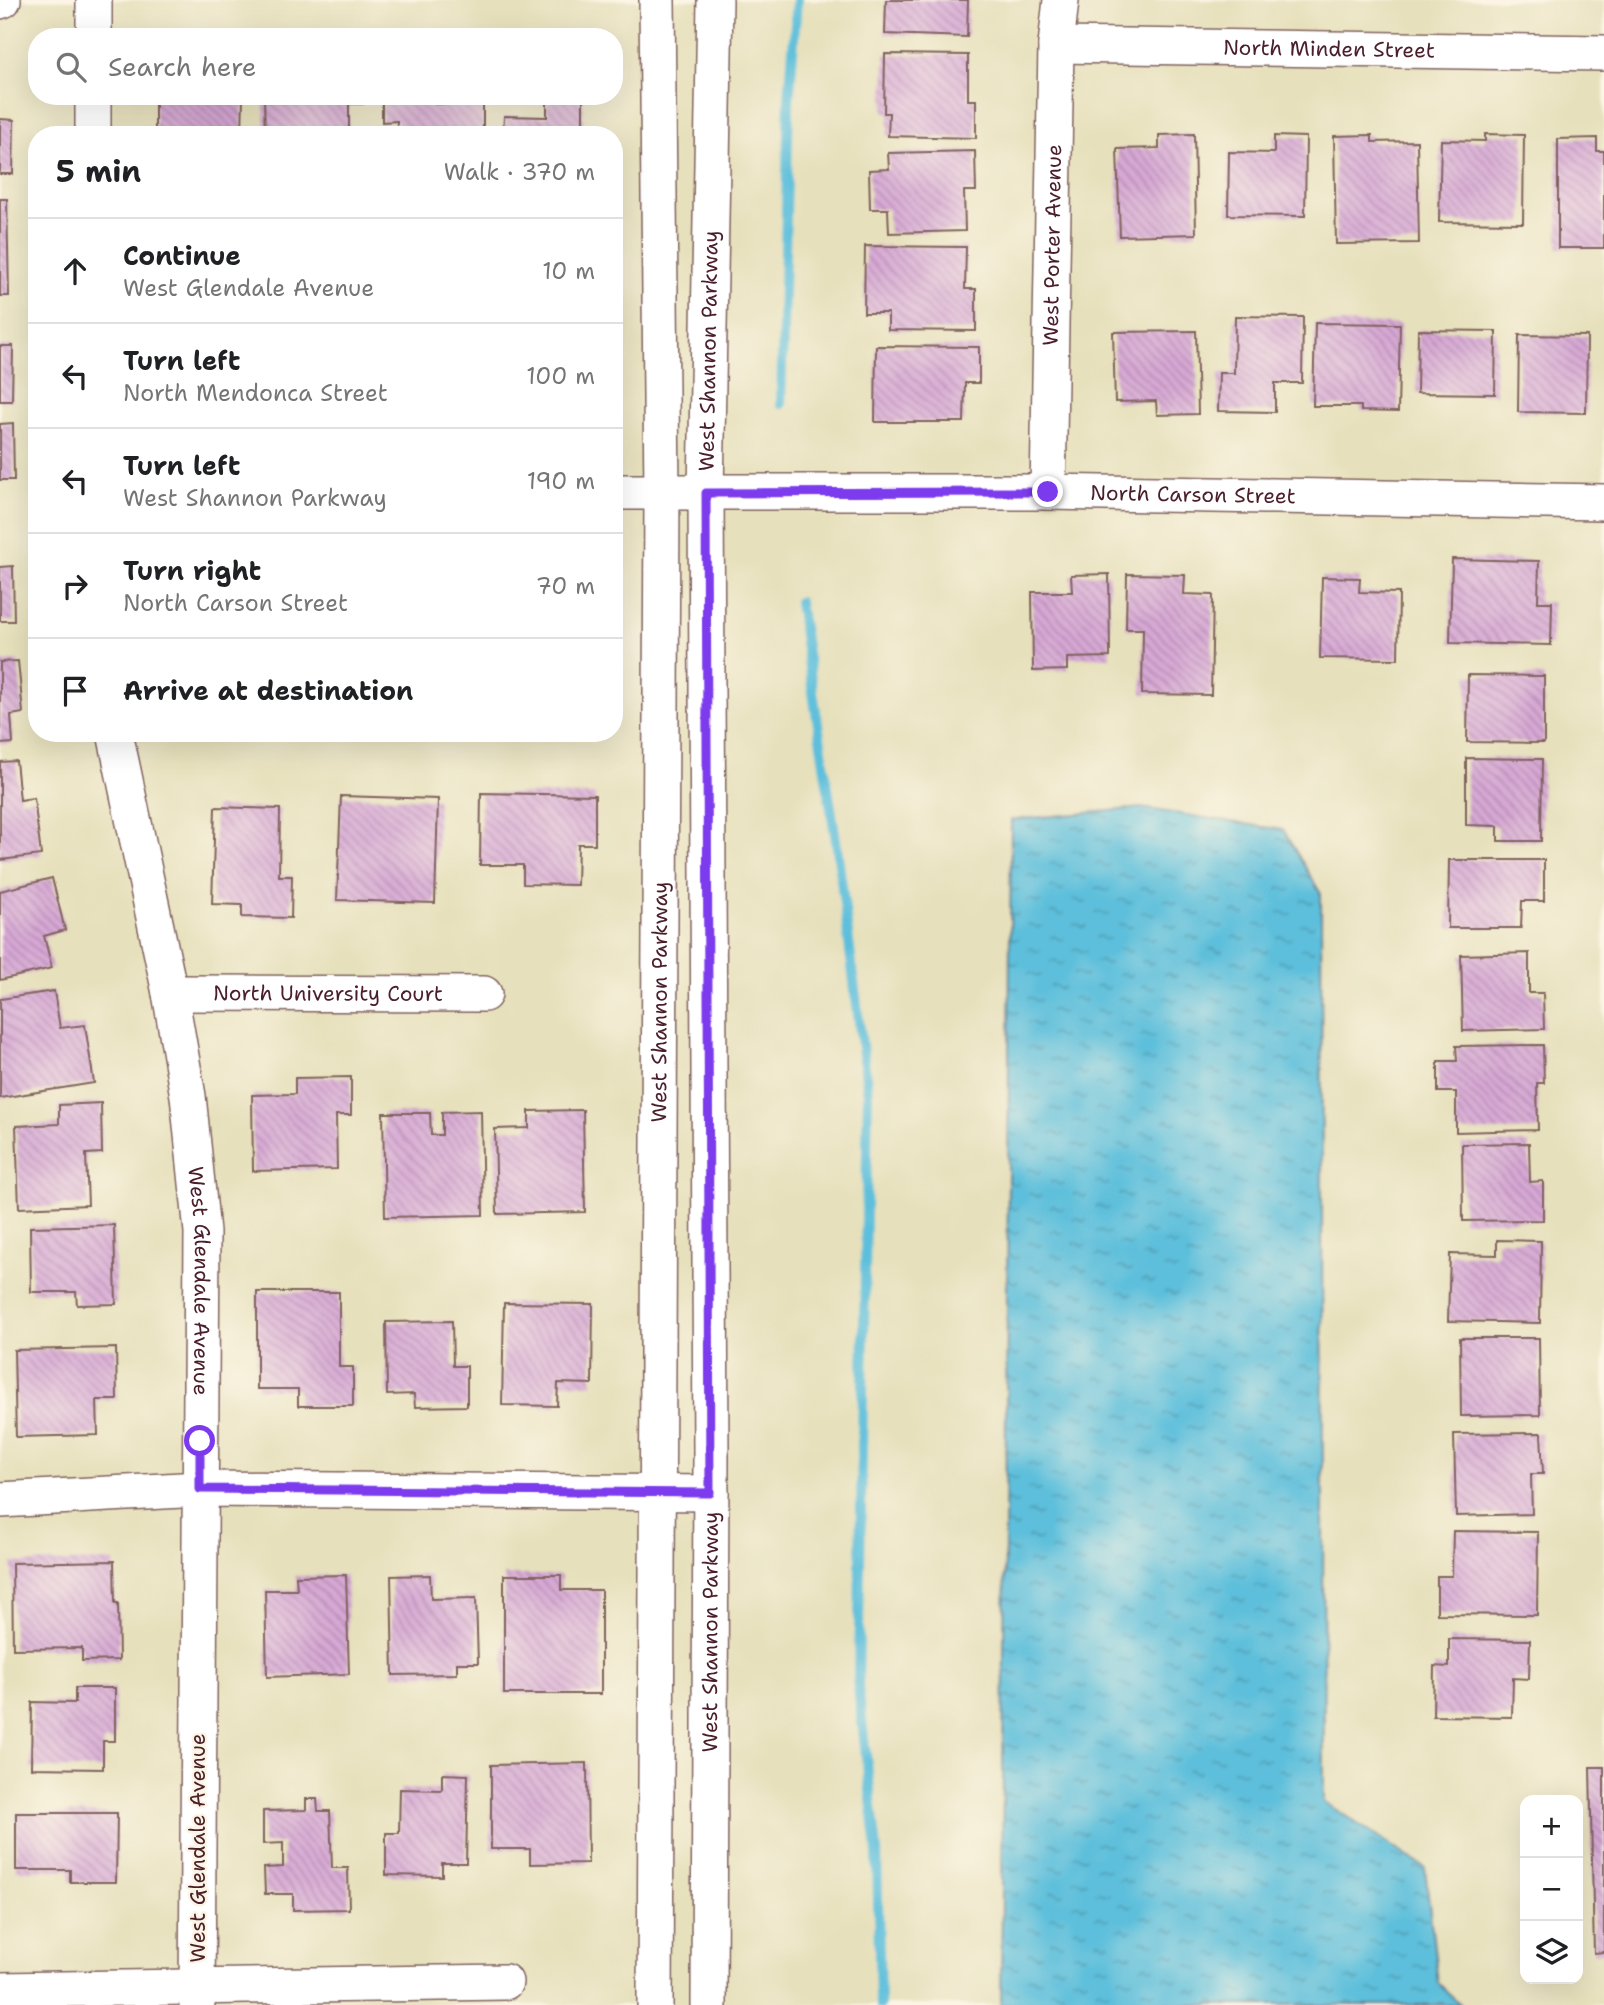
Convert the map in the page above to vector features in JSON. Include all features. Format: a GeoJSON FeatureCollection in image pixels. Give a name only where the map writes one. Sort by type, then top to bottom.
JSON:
{"type":"FeatureCollection","features":[{"type":"Feature","properties":{"kind":"street"},"geometry":{"type":"LineString","coordinates":[[93,28],[94,0]]}},
{"type":"Feature","properties":{"kind":"street","name":"West Shannon Parkway"},"geometry":{"type":"LineString","coordinates":[[655,2005],[662,493],[657,0]]}},
{"type":"Feature","properties":{"kind":"street","name":"West Shannon Parkway"},"geometry":{"type":"LineString","coordinates":[[709,2005],[706,493],[715,0]]}},
{"type":"Feature","properties":{"kind":"street","name":"West Porter Avenue"},"geometry":{"type":"LineString","coordinates":[[1048,492],[1056,45],[1060,0]]}},
{"type":"Feature","properties":{"kind":"street","name":"North Minden Street"},"geometry":{"type":"LineString","coordinates":[[1056,45],[1604,53]]}},
{"type":"Feature","properties":{"kind":"street"},"geometry":{"type":"LineString","coordinates":[[93,105],[93,126]]}},
{"type":"Feature","properties":{"kind":"street","name":"North Carson Street"},"geometry":{"type":"LineString","coordinates":[[623,492],[1048,492],[1604,502]]}},
{"type":"Feature","properties":{"kind":"street","name":"West Glendale Avenue"},"geometry":{"type":"LineString","coordinates":[[117,742],[170,993],[188,1096],[202,1232],[197,1996]]}},
{"type":"Feature","properties":{"kind":"street","name":"North University Court"},"geometry":{"type":"LineString","coordinates":[[170,993],[484,995]]}},
{"type":"Feature","properties":{"kind":"street"},"geometry":{"type":"LineString","coordinates":[[0,1500],[200,1489],[710,1493]]}},
{"type":"Feature","properties":{"kind":"street"},"geometry":{"type":"LineString","coordinates":[[0,1990],[197,1996],[505,1982]]}},
{"type":"Feature","properties":{"kind":"water"},"geometry":{"type":"Polygon","coordinates":[[[1141,808],[1283,830],[1321,894],[1324,1802],[1425,1868],[1438,1983],[1461,2005],[1001,2005],[1011,820],[1141,808]]]}},
{"type":"Feature","properties":{"kind":"building"},"geometry":{"type":"Polygon","coordinates":[[[886,0],[968,0],[967,37],[885,34],[886,0]]]}},
{"type":"Feature","properties":{"kind":"building"},"geometry":{"type":"Polygon","coordinates":[[[885,54],[968,55],[968,100],[976,100],[976,138],[888,136],[889,113],[884,113],[885,54]]]}},
{"type":"Feature","properties":{"kind":"building"},"geometry":{"type":"Polygon","coordinates":[[[155,105],[243,105],[242,126],[155,126],[155,105]]]}},
{"type":"Feature","properties":{"kind":"building"},"geometry":{"type":"Polygon","coordinates":[[[264,105],[349,105],[349,126],[265,126],[264,105]]]}},
{"type":"Feature","properties":{"kind":"building"},"geometry":{"type":"Polygon","coordinates":[[[382,105],[483,105],[483,126],[397,126],[397,121],[382,122],[382,105]]]}},
{"type":"Feature","properties":{"kind":"building"},"geometry":{"type":"Polygon","coordinates":[[[547,105],[583,105],[583,126],[503,126],[504,116],[547,117],[547,105]]]}},
{"type":"Feature","properties":{"kind":"building"},"geometry":{"type":"Polygon","coordinates":[[[0,119],[14,120],[13,174],[0,174],[0,119]]]}},
{"type":"Feature","properties":{"kind":"building"},"geometry":{"type":"Polygon","coordinates":[[[1194,134],[1196,234],[1120,236],[1117,149],[1159,148],[1159,135],[1194,134]]]}},
{"type":"Feature","properties":{"kind":"building"},"geometry":{"type":"Polygon","coordinates":[[[1485,134],[1524,135],[1523,223],[1439,222],[1441,140],[1485,141],[1485,134]]]}},
{"type":"Feature","properties":{"kind":"building"},"geometry":{"type":"Polygon","coordinates":[[[1372,135],[1372,142],[1417,141],[1419,243],[1336,244],[1334,136],[1372,135]]]}},
{"type":"Feature","properties":{"kind":"building"},"geometry":{"type":"Polygon","coordinates":[[[1274,136],[1306,137],[1305,216],[1228,215],[1229,152],[1274,153],[1274,136]]]}},
{"type":"Feature","properties":{"kind":"building"},"geometry":{"type":"Polygon","coordinates":[[[1597,138],[1597,151],[1604,151],[1604,248],[1558,248],[1558,139],[1597,138]]]}},
{"type":"Feature","properties":{"kind":"building"},"geometry":{"type":"Polygon","coordinates":[[[975,151],[976,191],[964,191],[965,231],[889,233],[888,209],[870,209],[869,170],[889,169],[888,153],[975,151]]]}},
{"type":"Feature","properties":{"kind":"building"},"geometry":{"type":"Polygon","coordinates":[[[0,199],[7,199],[9,296],[0,296],[0,199]]]}},
{"type":"Feature","properties":{"kind":"building"},"geometry":{"type":"Polygon","coordinates":[[[865,246],[966,247],[965,289],[976,289],[976,331],[888,330],[888,313],[864,313],[865,246]]]}},
{"type":"Feature","properties":{"kind":"building"},"geometry":{"type":"Polygon","coordinates":[[[1235,316],[1303,317],[1302,383],[1275,383],[1275,412],[1218,411],[1219,373],[1234,373],[1235,316]]]}},
{"type":"Feature","properties":{"kind":"building"},"geometry":{"type":"Polygon","coordinates":[[[1315,323],[1400,324],[1398,412],[1361,411],[1361,406],[1313,406],[1315,323]]]}},
{"type":"Feature","properties":{"kind":"building"},"geometry":{"type":"Polygon","coordinates":[[[1418,330],[1496,331],[1495,394],[1417,393],[1418,330]]]}},
{"type":"Feature","properties":{"kind":"building"},"geometry":{"type":"Polygon","coordinates":[[[1196,331],[1198,414],[1157,415],[1156,401],[1115,402],[1113,332],[1196,331]]]}},
{"type":"Feature","properties":{"kind":"building"},"geometry":{"type":"Polygon","coordinates":[[[1519,335],[1587,336],[1586,413],[1518,412],[1519,335]]]}},
{"type":"Feature","properties":{"kind":"building"},"geometry":{"type":"Polygon","coordinates":[[[0,346],[13,346],[12,401],[0,401],[0,346]]]}},
{"type":"Feature","properties":{"kind":"building"},"geometry":{"type":"Polygon","coordinates":[[[876,346],[979,347],[979,383],[965,383],[964,422],[875,422],[876,346]]]}},
{"type":"Feature","properties":{"kind":"building"},"geometry":{"type":"Polygon","coordinates":[[[13,423],[14,480],[0,480],[0,424],[13,423]]]}},
{"type":"Feature","properties":{"kind":"building"},"geometry":{"type":"Polygon","coordinates":[[[1452,559],[1539,561],[1538,602],[1552,602],[1551,645],[1450,643],[1452,559]]]}},
{"type":"Feature","properties":{"kind":"building"},"geometry":{"type":"Polygon","coordinates":[[[13,566],[14,621],[0,621],[0,567],[13,566]]]}},
{"type":"Feature","properties":{"kind":"building"},"geometry":{"type":"Polygon","coordinates":[[[1109,574],[1110,657],[1067,658],[1067,670],[1033,671],[1032,592],[1072,592],[1071,575],[1109,574]]]}},
{"type":"Feature","properties":{"kind":"building"},"geometry":{"type":"Polygon","coordinates":[[[1127,574],[1185,575],[1184,594],[1213,595],[1211,695],[1142,694],[1143,629],[1126,629],[1127,574]]]}},
{"type":"Feature","properties":{"kind":"building"},"geometry":{"type":"Polygon","coordinates":[[[1322,577],[1360,578],[1359,592],[1399,593],[1398,659],[1320,658],[1322,577]]]}},
{"type":"Feature","properties":{"kind":"building"},"geometry":{"type":"Polygon","coordinates":[[[18,661],[23,713],[11,715],[13,743],[0,744],[0,662],[18,661]]]}},
{"type":"Feature","properties":{"kind":"building"},"geometry":{"type":"Polygon","coordinates":[[[1468,675],[1544,676],[1544,743],[1467,742],[1468,675]]]}},
{"type":"Feature","properties":{"kind":"building"},"geometry":{"type":"Polygon","coordinates":[[[1466,758],[1542,759],[1541,841],[1498,841],[1498,826],[1466,825],[1466,758]]]}},
{"type":"Feature","properties":{"kind":"building"},"geometry":{"type":"Polygon","coordinates":[[[16,761],[20,800],[34,798],[41,855],[0,860],[0,762],[16,761]]]}},
{"type":"Feature","properties":{"kind":"building"},"geometry":{"type":"Polygon","coordinates":[[[481,793],[595,795],[595,844],[578,844],[577,885],[523,884],[523,865],[480,865],[481,793]]]}},
{"type":"Feature","properties":{"kind":"building"},"geometry":{"type":"Polygon","coordinates":[[[341,796],[438,799],[435,903],[337,900],[341,796]]]}},
{"type":"Feature","properties":{"kind":"building"},"geometry":{"type":"Polygon","coordinates":[[[215,807],[280,809],[279,876],[292,876],[291,918],[242,917],[242,905],[212,904],[215,807]]]}},
{"type":"Feature","properties":{"kind":"building"},"geometry":{"type":"Polygon","coordinates":[[[1449,860],[1544,860],[1544,901],[1522,901],[1521,928],[1448,928],[1449,860]]]}},
{"type":"Feature","properties":{"kind":"building"},"geometry":{"type":"Polygon","coordinates":[[[52,878],[65,930],[44,936],[52,968],[0,980],[0,891],[52,878]]]}},
{"type":"Feature","properties":{"kind":"building"},"geometry":{"type":"Polygon","coordinates":[[[1529,953],[1529,993],[1543,993],[1544,1029],[1463,1031],[1461,955],[1529,953]]]}},
{"type":"Feature","properties":{"kind":"building"},"geometry":{"type":"Polygon","coordinates":[[[54,991],[60,1028],[85,1025],[94,1083],[0,1098],[0,999],[54,991]]]}},
{"type":"Feature","properties":{"kind":"building"},"geometry":{"type":"Polygon","coordinates":[[[1543,1045],[1544,1083],[1537,1083],[1538,1130],[1456,1132],[1456,1092],[1438,1092],[1438,1061],[1457,1061],[1456,1046],[1543,1045]]]}},
{"type":"Feature","properties":{"kind":"building"},"geometry":{"type":"Polygon","coordinates":[[[351,1077],[351,1115],[336,1115],[337,1169],[253,1171],[252,1095],[295,1094],[295,1078],[351,1077]]]}},
{"type":"Feature","properties":{"kind":"building"},"geometry":{"type":"Polygon","coordinates":[[[101,1103],[102,1153],[86,1154],[88,1205],[19,1208],[16,1126],[59,1124],[59,1105],[101,1103]]]}},
{"type":"Feature","properties":{"kind":"building"},"geometry":{"type":"Polygon","coordinates":[[[583,1110],[585,1212],[497,1214],[495,1129],[529,1128],[529,1111],[583,1110]]]}},
{"type":"Feature","properties":{"kind":"building"},"geometry":{"type":"Polygon","coordinates":[[[481,1111],[483,1215],[385,1217],[383,1113],[430,1113],[431,1135],[442,1135],[442,1112],[481,1111]]]}},
{"type":"Feature","properties":{"kind":"building"},"geometry":{"type":"Polygon","coordinates":[[[1529,1143],[1530,1182],[1543,1181],[1543,1220],[1463,1221],[1462,1144],[1529,1143]]]}},
{"type":"Feature","properties":{"kind":"building"},"geometry":{"type":"Polygon","coordinates":[[[114,1225],[116,1304],[77,1305],[76,1292],[31,1292],[30,1227],[114,1225]]]}},
{"type":"Feature","properties":{"kind":"building"},"geometry":{"type":"Polygon","coordinates":[[[1497,1240],[1541,1241],[1540,1323],[1448,1321],[1450,1254],[1497,1255],[1497,1240]]]}},
{"type":"Feature","properties":{"kind":"building"},"geometry":{"type":"Polygon","coordinates":[[[257,1292],[339,1292],[339,1367],[353,1367],[353,1406],[298,1406],[298,1389],[257,1389],[257,1292]]]}},
{"type":"Feature","properties":{"kind":"building"},"geometry":{"type":"Polygon","coordinates":[[[504,1303],[593,1304],[592,1384],[558,1383],[557,1406],[502,1405],[504,1303]]]}},
{"type":"Feature","properties":{"kind":"building"},"geometry":{"type":"Polygon","coordinates":[[[452,1321],[453,1366],[467,1366],[467,1406],[415,1407],[414,1394],[387,1395],[386,1322],[452,1321]]]}},
{"type":"Feature","properties":{"kind":"building"},"geometry":{"type":"Polygon","coordinates":[[[1460,1338],[1539,1338],[1540,1415],[1461,1416],[1460,1338]]]}},
{"type":"Feature","properties":{"kind":"building"},"geometry":{"type":"Polygon","coordinates":[[[116,1348],[117,1400],[97,1400],[98,1435],[16,1437],[14,1350],[116,1348]]]}},
{"type":"Feature","properties":{"kind":"building"},"geometry":{"type":"Polygon","coordinates":[[[1541,1433],[1543,1474],[1531,1474],[1532,1514],[1456,1516],[1454,1434],[1541,1433]]]}},
{"type":"Feature","properties":{"kind":"building"},"geometry":{"type":"Polygon","coordinates":[[[1453,1531],[1538,1532],[1537,1615],[1437,1614],[1437,1576],[1452,1576],[1453,1531]]]}},
{"type":"Feature","properties":{"kind":"building"},"geometry":{"type":"Polygon","coordinates":[[[114,1561],[119,1660],[82,1661],[82,1648],[13,1649],[12,1563],[114,1561]]]}},
{"type":"Feature","properties":{"kind":"building"},"geometry":{"type":"Polygon","coordinates":[[[346,1575],[349,1674],[267,1677],[265,1590],[297,1590],[296,1576],[346,1575]]]}},
{"type":"Feature","properties":{"kind":"building"},"geometry":{"type":"Polygon","coordinates":[[[430,1575],[431,1599],[476,1598],[478,1663],[457,1663],[457,1674],[393,1675],[391,1576],[430,1575]]]}},
{"type":"Feature","properties":{"kind":"building"},"geometry":{"type":"Polygon","coordinates":[[[504,1575],[561,1575],[561,1590],[601,1590],[601,1694],[504,1694],[504,1575]]]}},
{"type":"Feature","properties":{"kind":"building"},"geometry":{"type":"Polygon","coordinates":[[[1449,1639],[1530,1640],[1529,1679],[1513,1678],[1512,1717],[1433,1716],[1434,1666],[1449,1667],[1449,1639]]]}},
{"type":"Feature","properties":{"kind":"building"},"geometry":{"type":"Polygon","coordinates":[[[75,1688],[115,1688],[115,1741],[103,1741],[103,1769],[31,1768],[32,1702],[75,1703],[75,1688]]]}},
{"type":"Feature","properties":{"kind":"building"},"geometry":{"type":"Polygon","coordinates":[[[587,1763],[588,1863],[530,1864],[530,1849],[491,1849],[491,1765],[587,1763]]]}},
{"type":"Feature","properties":{"kind":"building"},"geometry":{"type":"Polygon","coordinates":[[[1590,1767],[1604,1767],[1604,1952],[1594,1953],[1590,1767]]]}},
{"type":"Feature","properties":{"kind":"building"},"geometry":{"type":"Polygon","coordinates":[[[442,1774],[468,1775],[466,1863],[442,1863],[442,1876],[386,1875],[386,1833],[399,1833],[400,1789],[442,1790],[442,1774]]]}},
{"type":"Feature","properties":{"kind":"building"},"geometry":{"type":"Polygon","coordinates":[[[306,1799],[317,1799],[318,1811],[330,1811],[332,1868],[348,1868],[349,1909],[293,1910],[293,1894],[265,1894],[264,1868],[283,1867],[283,1843],[263,1844],[263,1811],[306,1810],[306,1799]]]}},
{"type":"Feature","properties":{"kind":"building"},"geometry":{"type":"Polygon","coordinates":[[[16,1813],[117,1813],[116,1882],[70,1882],[70,1870],[16,1870],[16,1813]]]}},
{"type":"Feature","properties":{"kind":"waterway"},"geometry":{"type":"LineString","coordinates":[[781,404],[789,100],[797,0]]}},
{"type":"Feature","properties":{"kind":"waterway"},"geometry":{"type":"LineString","coordinates":[[799,602],[837,847],[868,1093],[858,1687],[877,1850],[880,2005]]}},
{"type":"Feature","properties":{"kind":"route"},"geometry":{"type":"LineString","coordinates":[[200,1441],[200,1489],[710,1493],[706,493],[1048,492]]}}]}
